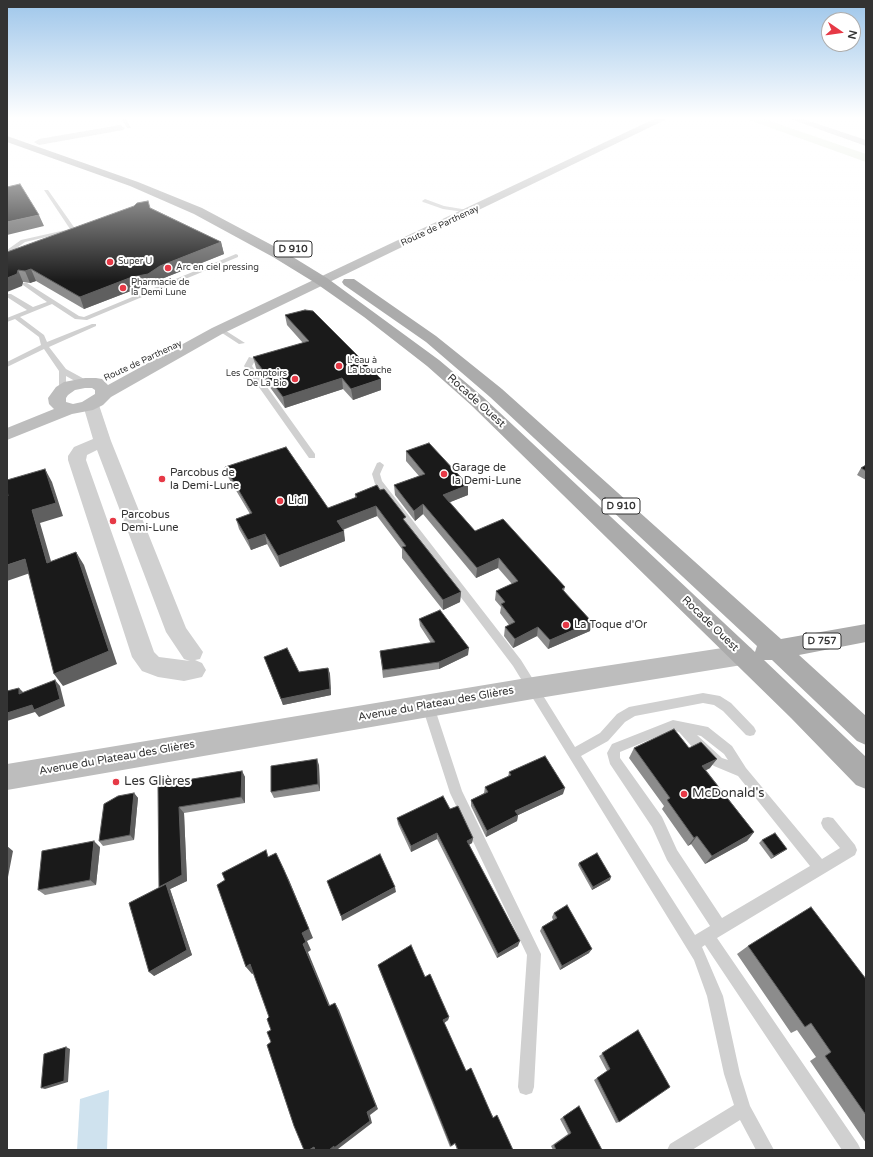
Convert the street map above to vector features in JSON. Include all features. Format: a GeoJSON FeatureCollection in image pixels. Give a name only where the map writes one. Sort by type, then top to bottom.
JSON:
{"type":"FeatureCollection","features":[{"type":"Feature","properties":{"kind":"main road","name":"Rocade Ouest"},"geometry":{"type":"LineString","coordinates":[[103,173],[134,184],[198,211],[266,247],[328,274],[477,401],[866,776]]}},
{"type":"Feature","properties":{"kind":"main road"},"geometry":{"type":"LineString","coordinates":[[127,173],[225,213]]}},
{"type":"Feature","properties":{"kind":"main road","name":"Route de Parthenay"},"geometry":{"type":"LineString","coordinates":[[93,391],[219,330],[328,274],[471,211],[550,173]]}},
{"type":"Feature","properties":{"kind":"main road","name":"D 910"},"geometry":{"type":"LineString","coordinates":[[249,225],[300,252]]}},
{"type":"Feature","properties":{"kind":"main road","name":"D 910"},"geometry":{"type":"LineString","coordinates":[[328,274],[431,339],[496,393],[866,733]]}},
{"type":"Feature","properties":{"kind":"main road"},"geometry":{"type":"LineString","coordinates":[[7,428],[62,400],[83,408],[93,391],[70,386],[62,400],[7,434]]}},
{"type":"Feature","properties":{"kind":"main road","name":"Avenue du Plateau des Glières"},"geometry":{"type":"LineString","coordinates":[[7,777],[533,688],[777,650],[866,633]]}},
{"type":"Feature","properties":{"kind":"street"},"geometry":{"type":"LineString","coordinates":[[93,391],[102,441],[177,632],[193,661],[184,671],[158,667],[150,664],[144,657],[77,460],[77,456],[80,451],[102,441]]}},
{"type":"Feature","properties":{"kind":"lane"},"geometry":{"type":"LineString","coordinates":[[7,253],[23,241],[73,230],[46,191]]}},
{"type":"Feature","properties":{"kind":"lane"},"geometry":{"type":"LineString","coordinates":[[426,201],[443,207],[471,211]]}},
{"type":"Feature","properties":{"kind":"lane"},"geometry":{"type":"LineString","coordinates":[[85,319],[236,256]]}},
{"type":"Feature","properties":{"kind":"lane"},"geometry":{"type":"LineString","coordinates":[[7,365],[44,346],[94,325],[85,319],[77,318],[25,284]]}},
{"type":"Feature","properties":{"kind":"lane"},"geometry":{"type":"LineString","coordinates":[[9,295],[32,310]]}},
{"type":"Feature","properties":{"kind":"lane"},"geometry":{"type":"LineString","coordinates":[[7,320],[52,302]]}},
{"type":"Feature","properties":{"kind":"lane"},"geometry":{"type":"LineString","coordinates":[[16,317],[42,336],[44,346],[63,371],[93,391]]}},
{"type":"Feature","properties":{"kind":"lane"},"geometry":{"type":"LineString","coordinates":[[219,330],[241,343]]}},
{"type":"Feature","properties":{"kind":"lane"},"geometry":{"type":"LineString","coordinates":[[252,359],[248,366],[312,456]]}},
{"type":"Feature","properties":{"kind":"lane"},"geometry":{"type":"LineString","coordinates":[[62,400],[63,371]]}},
{"type":"Feature","properties":{"kind":"lane"},"geometry":{"type":"LineString","coordinates":[[380,465],[376,474],[381,488],[517,663],[700,956],[715,996],[732,1074],[743,1109],[765,1150]]}},
{"type":"Feature","properties":{"kind":"lane"},"geometry":{"type":"LineString","coordinates":[[572,753],[582,750],[604,737],[621,718],[633,711],[704,698],[716,700],[727,707],[750,731]]}},
{"type":"Feature","properties":{"kind":"lane"},"geometry":{"type":"LineString","coordinates":[[428,706],[456,793],[534,954],[526,1086]]}},
{"type":"Feature","properties":{"kind":"lane"},"geometry":{"type":"LineString","coordinates":[[820,868],[742,772],[728,750],[704,731],[673,725],[616,748],[613,753],[614,760],[657,822],[672,855],[714,932],[852,1150]]}},
{"type":"Feature","properties":{"kind":"lane"},"geometry":{"type":"LineString","coordinates":[[693,944],[850,850],[828,823]]}},
{"type":"Feature","properties":{"kind":"lane"},"geometry":{"type":"LineString","coordinates":[[676,1150],[743,1109]]}},
{"type":"Feature","properties":{"kind":"water"},"geometry":{"type":"Polygon","coordinates":[[[109,1090],[107,1150],[77,1150],[80,1099],[109,1090]]]}},
{"type":"Feature","properties":{"kind":"building"},"geometry":{"type":"Polygon","coordinates":[[[20,184],[39,215],[7,222],[7,187],[20,184]]]}},
{"type":"Feature","properties":{"kind":"building","name":"Super U"},"geometry":{"type":"Polygon","coordinates":[[[148,201],[150,208],[221,242],[160,266],[148,274],[132,277],[80,297],[31,269],[25,271],[18,270],[17,274],[7,278],[7,252],[134,206],[137,203],[148,201]]]}},
{"type":"Feature","properties":{"kind":"building"},"geometry":{"type":"Polygon","coordinates":[[[305,310],[313,311],[381,379],[351,389],[342,378],[283,397],[253,357],[309,341],[285,315],[305,310]]]}},
{"type":"Feature","properties":{"kind":"building"},"geometry":{"type":"Polygon","coordinates":[[[429,443],[468,485],[443,495],[475,531],[503,519],[565,587],[562,589],[592,622],[550,640],[538,627],[515,639],[505,627],[515,622],[501,604],[505,602],[496,591],[518,581],[499,558],[477,568],[423,504],[414,511],[394,485],[425,474],[406,451],[429,443]]]}},
{"type":"Feature","properties":{"kind":"building"},"geometry":{"type":"Polygon","coordinates":[[[286,447],[328,508],[357,497],[355,494],[377,485],[380,490],[384,489],[406,517],[403,519],[461,592],[443,600],[402,547],[406,546],[376,506],[337,521],[344,531],[278,556],[265,534],[248,540],[236,519],[252,513],[225,467],[286,447]]]}},
{"type":"Feature","properties":{"kind":"building"},"geometry":{"type":"Polygon","coordinates":[[[866,465],[866,471],[861,468],[866,465]]]}},
{"type":"Feature","properties":{"kind":"building"},"geometry":{"type":"Polygon","coordinates":[[[45,469],[56,503],[32,510],[47,563],[76,552],[109,651],[54,674],[25,559],[7,565],[7,480],[45,469]]]}},
{"type":"Feature","properties":{"kind":"building"},"geometry":{"type":"Polygon","coordinates":[[[440,610],[469,648],[439,662],[383,670],[380,651],[435,642],[419,619],[440,610]]]}},
{"type":"Feature","properties":{"kind":"building"},"geometry":{"type":"Polygon","coordinates":[[[287,648],[299,672],[328,668],[330,689],[281,699],[264,657],[287,648]]]}},
{"type":"Feature","properties":{"kind":"building"},"geometry":{"type":"Polygon","coordinates":[[[55,680],[60,699],[34,710],[32,705],[7,713],[7,691],[19,688],[19,694],[55,680]]]}},
{"type":"Feature","properties":{"kind":"building"},"geometry":{"type":"Polygon","coordinates":[[[674,729],[689,748],[701,742],[717,759],[702,766],[754,832],[712,856],[697,836],[694,838],[667,800],[670,798],[634,748],[674,729]]]}},
{"type":"Feature","properties":{"kind":"building"},"geometry":{"type":"Polygon","coordinates":[[[545,756],[565,788],[515,811],[518,815],[487,831],[471,800],[488,792],[485,787],[511,775],[509,772],[545,756]]]}},
{"type":"Feature","properties":{"kind":"building"},"geometry":{"type":"Polygon","coordinates":[[[317,759],[318,784],[271,792],[271,766],[317,759]]]}},
{"type":"Feature","properties":{"kind":"building"},"geometry":{"type":"Polygon","coordinates":[[[242,771],[241,797],[179,807],[182,875],[159,887],[158,787],[186,780],[242,771]]]}},
{"type":"Feature","properties":{"kind":"building"},"geometry":{"type":"Polygon","coordinates":[[[134,793],[130,835],[99,841],[104,804],[118,796],[134,793]]]}},
{"type":"Feature","properties":{"kind":"building"},"geometry":{"type":"Polygon","coordinates":[[[443,796],[450,809],[458,806],[473,838],[467,841],[520,941],[498,954],[437,833],[411,846],[397,818],[443,796]]]}},
{"type":"Feature","properties":{"kind":"building"},"geometry":{"type":"Polygon","coordinates":[[[775,833],[787,849],[774,856],[762,840],[775,833]]]}},
{"type":"Feature","properties":{"kind":"building"},"geometry":{"type":"Polygon","coordinates":[[[94,841],[90,880],[38,890],[42,851],[94,841]]]}},
{"type":"Feature","properties":{"kind":"building"},"geometry":{"type":"Polygon","coordinates":[[[266,850],[268,857],[276,853],[284,870],[309,929],[302,933],[306,942],[303,944],[329,1006],[335,1003],[376,1106],[367,1112],[370,1121],[334,1148],[334,1146],[329,1150],[315,1150],[314,1147],[309,1150],[304,1150],[294,1126],[267,1045],[271,1042],[267,1032],[271,1030],[267,1019],[269,1017],[250,964],[246,967],[217,885],[225,880],[222,873],[266,850]]]}},
{"type":"Feature","properties":{"kind":"building"},"geometry":{"type":"Polygon","coordinates":[[[597,853],[611,877],[593,887],[579,863],[597,853]]]}},
{"type":"Feature","properties":{"kind":"building"},"geometry":{"type":"Polygon","coordinates":[[[380,854],[395,887],[341,916],[327,881],[380,854]]]}},
{"type":"Feature","properties":{"kind":"building"},"geometry":{"type":"Polygon","coordinates":[[[166,884],[187,950],[149,972],[129,903],[166,884]]]}},
{"type":"Feature","properties":{"kind":"building"},"geometry":{"type":"Polygon","coordinates":[[[567,905],[592,949],[562,966],[542,927],[557,918],[554,913],[567,905]]]}},
{"type":"Feature","properties":{"kind":"building"},"geometry":{"type":"Polygon","coordinates":[[[811,907],[866,979],[866,1115],[825,1056],[831,1052],[811,1023],[805,1027],[748,946],[811,907]]]}},
{"type":"Feature","properties":{"kind":"building"},"geometry":{"type":"Polygon","coordinates":[[[411,945],[425,977],[430,974],[449,1017],[443,1020],[466,1071],[471,1068],[493,1118],[497,1115],[513,1150],[458,1150],[455,1143],[451,1146],[378,965],[411,945]]]}},
{"type":"Feature","properties":{"kind":"building"},"geometry":{"type":"Polygon","coordinates":[[[638,1030],[670,1087],[619,1122],[597,1078],[610,1069],[602,1053],[638,1030]]]}},
{"type":"Feature","properties":{"kind":"building"},"geometry":{"type":"Polygon","coordinates":[[[66,1047],[64,1081],[41,1088],[44,1054],[66,1047]]]}},
{"type":"Feature","properties":{"kind":"building"},"geometry":{"type":"Polygon","coordinates":[[[579,1106],[602,1150],[556,1150],[554,1145],[571,1133],[563,1117],[579,1106]]]}},
{"type":"Feature","properties":{"kind":"place","name":"Super U"},"geometry":{"type":"Point","coordinates":[110,262]}},
{"type":"Feature","properties":{"kind":"place","name":"Arc en ciel pressing"},"geometry":{"type":"Point","coordinates":[168,268]}},
{"type":"Feature","properties":{"kind":"place","name":"Pharmacie de la Demi Lune"},"geometry":{"type":"Point","coordinates":[123,288]}},
{"type":"Feature","properties":{"kind":"place","name":"L'eau à La bouche"},"geometry":{"type":"Point","coordinates":[339,366]}},
{"type":"Feature","properties":{"kind":"place","name":"Les Comptoirs De La Bio"},"geometry":{"type":"Point","coordinates":[295,379]}},
{"type":"Feature","properties":{"kind":"place","name":"Garage de la Demi-Lune"},"geometry":{"type":"Point","coordinates":[444,474]}},
{"type":"Feature","properties":{"kind":"place","name":"Parcobus de la Demi-Lune"},"geometry":{"type":"Point","coordinates":[162,479]}},
{"type":"Feature","properties":{"kind":"place","name":"Lidl"},"geometry":{"type":"Point","coordinates":[280,501]}},
{"type":"Feature","properties":{"kind":"place","name":"Parcobus Demi-Lune"},"geometry":{"type":"Point","coordinates":[113,521]}},
{"type":"Feature","properties":{"kind":"place","name":"La Toque d'Or"},"geometry":{"type":"Point","coordinates":[566,625]}},
{"type":"Feature","properties":{"kind":"place","name":"Les Glières"},"geometry":{"type":"Point","coordinates":[116,782]}},
{"type":"Feature","properties":{"kind":"place","name":"McDonald's"},"geometry":{"type":"Point","coordinates":[684,794]}}]}
